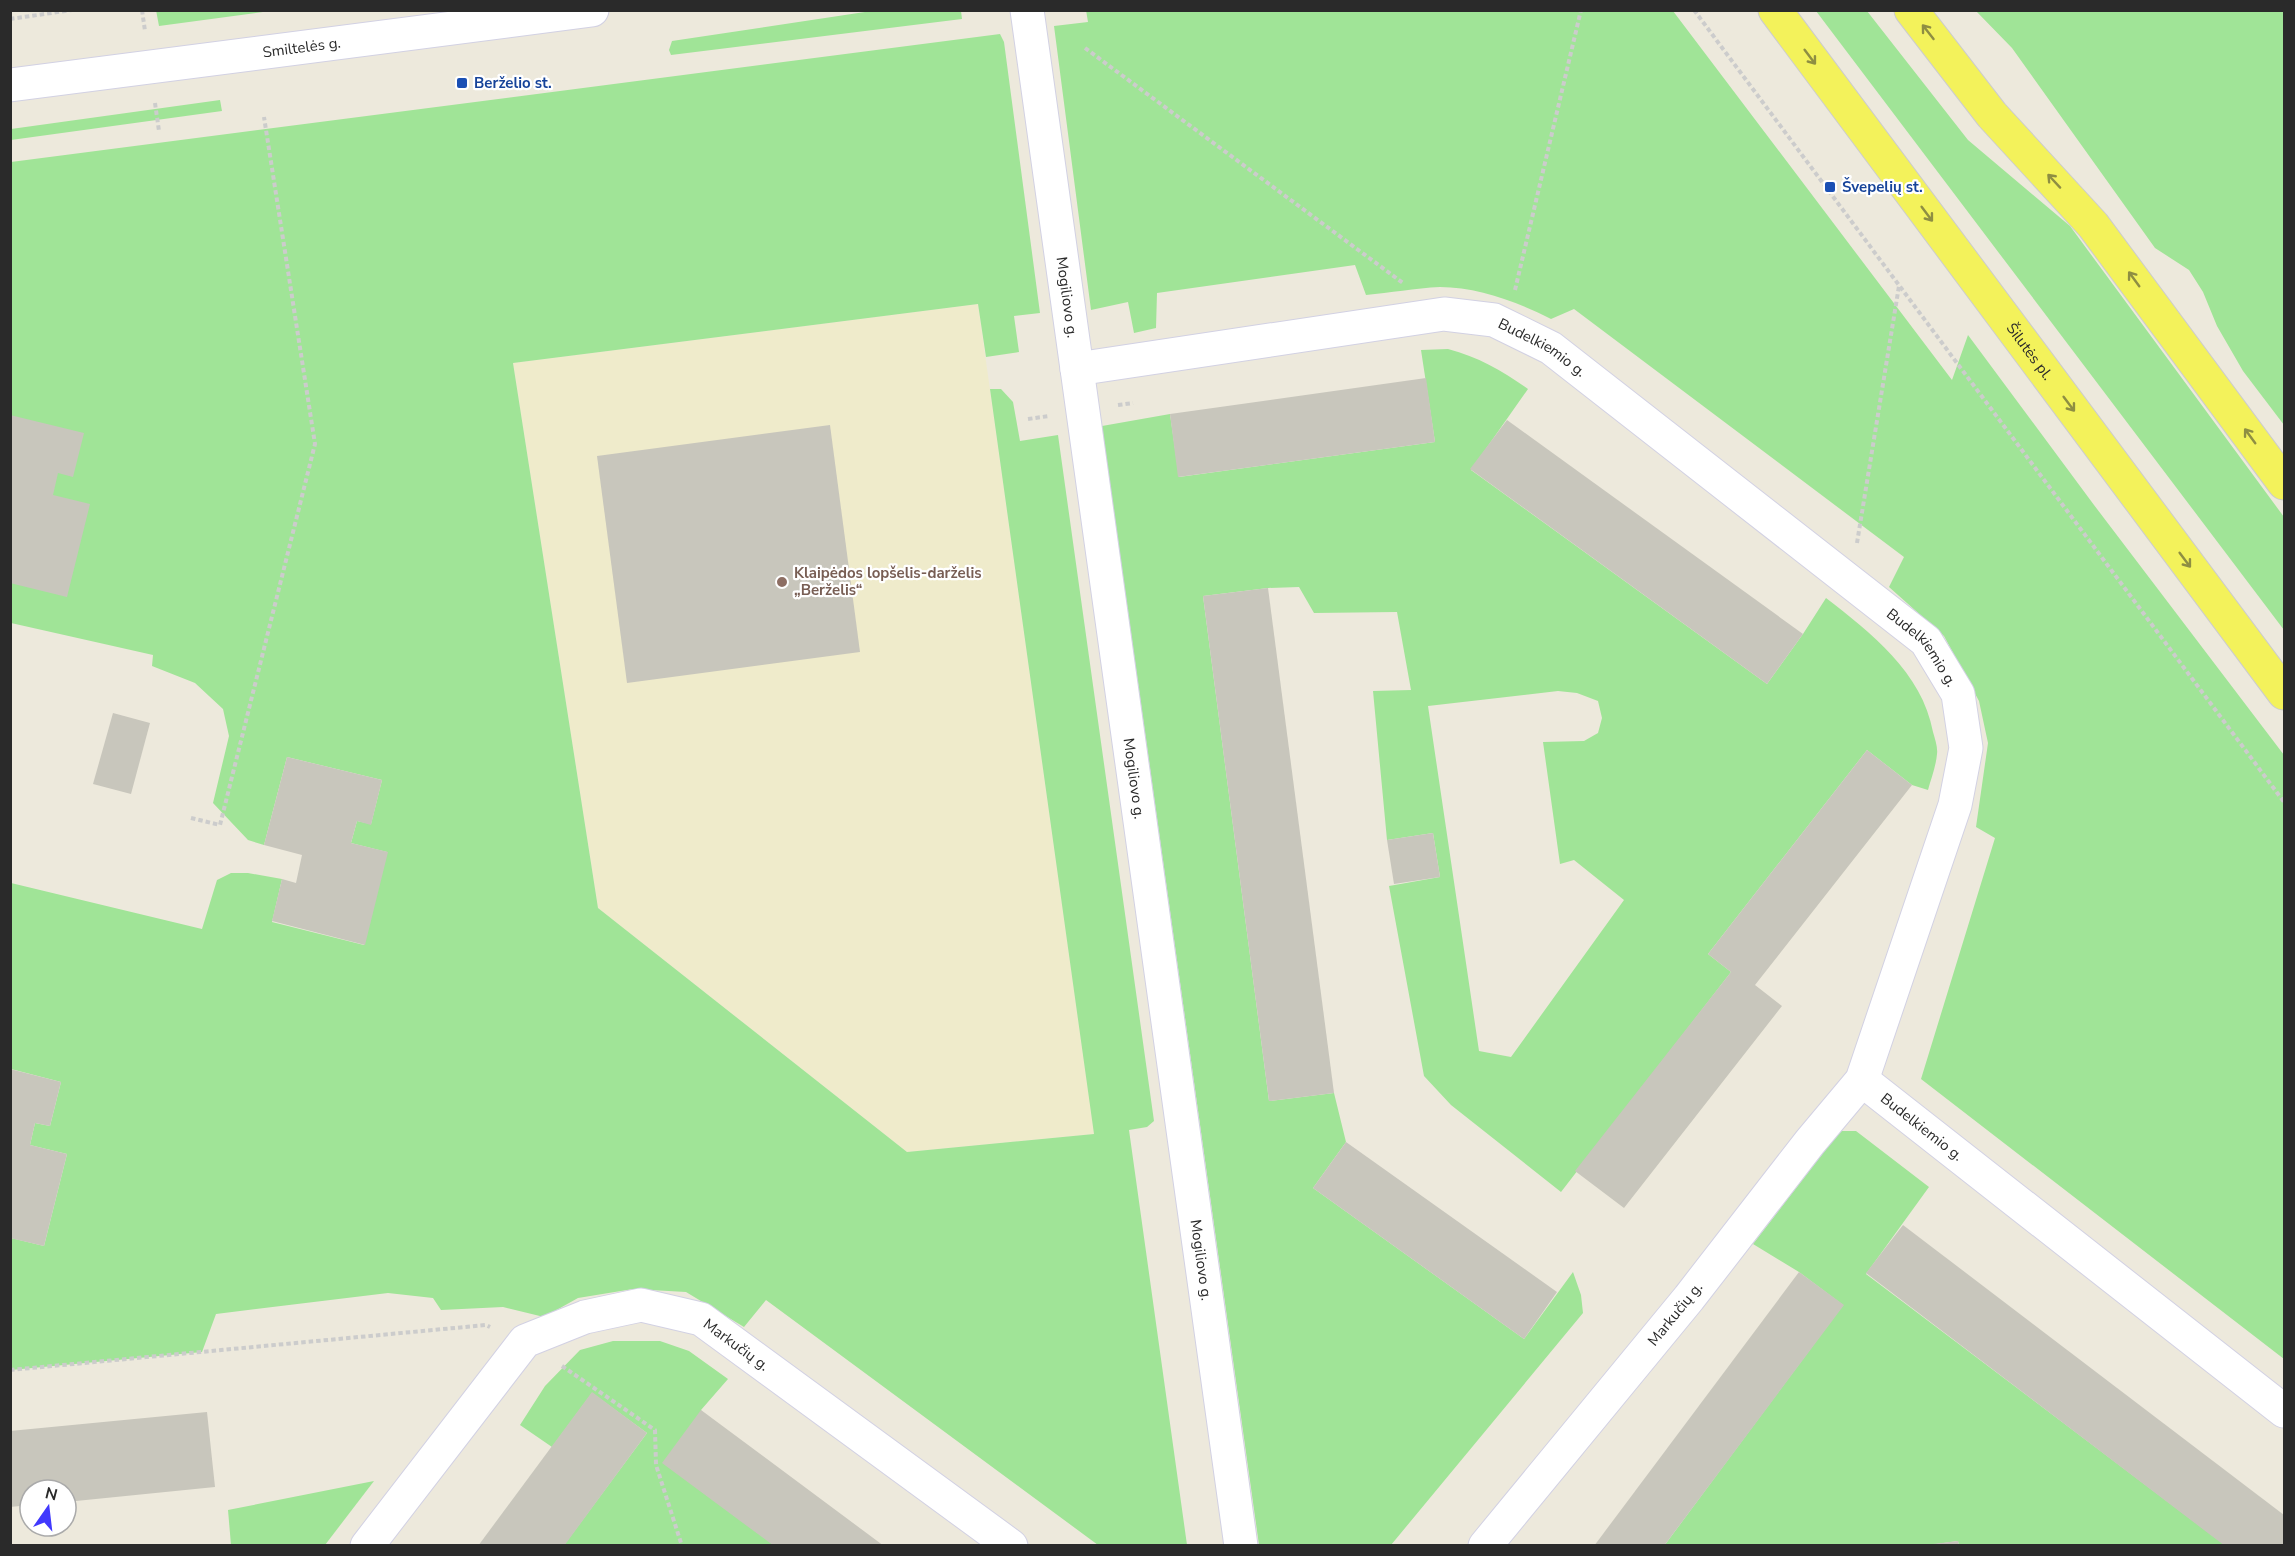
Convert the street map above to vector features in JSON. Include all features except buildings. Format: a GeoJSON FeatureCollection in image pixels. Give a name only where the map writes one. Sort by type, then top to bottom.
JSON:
{"type":"FeatureCollection","features":[{"type":"Feature","properties":{"kind":"main road","name":"Šilutės pl."},"geometry":{"type":"LineString","coordinates":[[1775,10],[2284,693]]}},
{"type":"Feature","properties":{"kind":"main road"},"geometry":{"type":"LineString","coordinates":[[1911,10],[1992,115],[2093,225],[2284,483]]}},
{"type":"Feature","properties":{"kind":"street","name":"Smiltelės g."},"geometry":{"type":"LineString","coordinates":[[10,85],[592,10]]}},
{"type":"Feature","properties":{"kind":"street","name":"Mogiliovo g."},"geometry":{"type":"LineString","coordinates":[[1027,10],[1241,1545]]}},
{"type":"Feature","properties":{"kind":"street","name":"Budelkiemio g."},"geometry":{"type":"LineString","coordinates":[[1077,369],[1444,314],[1494,320],[1551,348],[1926,641],[1958,694],[1966,748],[1955,805],[1862,1080],[2284,1411]]}},
{"type":"Feature","properties":{"kind":"street","name":"Markučių g."},"geometry":{"type":"LineString","coordinates":[[1485,1545],[1689,1298],[1810,1142],[1862,1080]]}},
{"type":"Feature","properties":{"kind":"street","name":"Markučių g."},"geometry":{"type":"LineString","coordinates":[[525,1341],[585,1317],[641,1305],[701,1319],[1011,1545]]}},
{"type":"Feature","properties":{"kind":"street"},"geometry":{"type":"LineString","coordinates":[[367,1545],[525,1341]]}},
{"type":"Feature","properties":{"kind":"path"},"geometry":{"type":"LineString","coordinates":[[10,19],[72,10]]}},
{"type":"Feature","properties":{"kind":"path"},"geometry":{"type":"LineString","coordinates":[[1507,326],[1581,10]]}},
{"type":"Feature","properties":{"kind":"path"},"geometry":{"type":"LineString","coordinates":[[1694,10],[2284,802]]}},
{"type":"Feature","properties":{"kind":"path"},"geometry":{"type":"LineString","coordinates":[[1085,48],[1444,314]]}},
{"type":"Feature","properties":{"kind":"path"},"geometry":{"type":"LineString","coordinates":[[191,818],[220,825],[315,444],[264,117]]}},
{"type":"Feature","properties":{"kind":"path"},"geometry":{"type":"LineString","coordinates":[[1851,583],[1899,286]]}},
{"type":"Feature","properties":{"kind":"path"},"geometry":{"type":"LineString","coordinates":[[10,1370],[486,1325],[525,1341],[655,1430],[656,1465],[682,1545]]}},
{"type":"Feature","properties":{"kind":"shaded area","name":"Klaipėdos lopšelis-darželis „Berželis“"},"geometry":{"type":"Polygon","coordinates":[[[978,304],[1094,1134],[907,1152],[598,908],[513,363],[978,304]]]}},
{"type":"Feature","properties":{"kind":"green space"},"geometry":{"type":"Polygon","coordinates":[[[156,10],[270,10],[270,11],[159,26],[156,10]]]}},
{"type":"Feature","properties":{"kind":"green space"},"geometry":{"type":"Polygon","coordinates":[[[878,10],[961,11],[962,19],[671,55],[669,50],[672,41],[878,10]]]}},
{"type":"Feature","properties":{"kind":"green space"},"geometry":{"type":"Polygon","coordinates":[[[1086,10],[1673,11],[1952,380],[1968,335],[2284,755],[2284,1359],[1921,1079],[1995,838],[1976,827],[1988,743],[1979,701],[1944,636],[1889,587],[1904,557],[1574,309],[1551,319],[1497,297],[1468,290],[1440,287],[1366,295],[1355,265],[1157,293],[1156,328],[1134,333],[1128,302],[1091,310],[1054,26],[1088,22],[1086,10]]]}},
{"type":"Feature","properties":{"kind":"green space"},"geometry":{"type":"Polygon","coordinates":[[[1816,11],[1867,11],[1968,140],[2070,226],[2284,517],[2284,630],[1816,11]]]}},
{"type":"Feature","properties":{"kind":"green space"},"geometry":{"type":"Polygon","coordinates":[[[1976,11],[2284,11],[2284,425],[2243,371],[2217,326],[2203,292],[2189,270],[2155,248],[2012,48],[1976,11]]]}},
{"type":"Feature","properties":{"kind":"green space"},"geometry":{"type":"Polygon","coordinates":[[[1000,34],[1004,42],[1040,313],[1014,316],[1019,352],[986,357],[978,304],[513,363],[598,908],[907,1152],[1094,1134],[990,389],[1001,389],[1013,402],[1020,441],[1058,435],[1154,1121],[1147,1127],[1129,1130],[1187,1545],[1098,1545],[766,1300],[744,1327],[686,1292],[633,1289],[578,1298],[544,1317],[503,1307],[441,1310],[433,1298],[388,1293],[216,1314],[202,1352],[11,1370],[11,1238],[44,1246],[67,1154],[30,1145],[35,1123],[50,1126],[61,1082],[11,1069],[11,883],[202,929],[217,880],[231,873],[248,873],[282,879],[272,922],[364,945],[387,852],[351,843],[357,821],[371,824],[382,780],[287,757],[264,845],[248,840],[213,803],[229,736],[223,709],[195,683],[152,666],[153,655],[11,623],[11,162],[1000,34]]]}},
{"type":"Feature","properties":{"kind":"green space"},"geometry":{"type":"Polygon","coordinates":[[[220,100],[222,111],[11,140],[11,129],[220,100]]]}},
{"type":"Feature","properties":{"kind":"green space"},"geometry":{"type":"Polygon","coordinates":[[[1448,349],[1470,356],[1528,389],[1471,470],[1767,684],[1826,598],[1860,625],[1892,656],[1918,691],[1927,710],[1937,746],[1935,768],[1928,790],[1912,785],[1867,750],[1708,954],[1731,972],[1561,1192],[1451,1105],[1424,1076],[1389,886],[1440,877],[1433,833],[1387,840],[1373,691],[1411,690],[1397,612],[1314,613],[1299,587],[1268,588],[1203,596],[1269,1101],[1334,1093],[1346,1142],[1313,1188],[1524,1339],[1573,1272],[1581,1295],[1583,1313],[1391,1545],[1259,1545],[1102,426],[1170,414],[1179,477],[1435,442],[1421,350],[1448,349]],[[1558,691],[1428,706],[1479,1051],[1511,1057],[1624,900],[1574,860],[1560,864],[1543,742],[1584,741],[1598,733],[1602,718],[1598,701],[1577,693],[1558,691]]]}},
{"type":"Feature","properties":{"kind":"green space"},"geometry":{"type":"Polygon","coordinates":[[[1840,1131],[1856,1131],[1929,1187],[1866,1274],[2225,1545],[1959,1546],[1958,1541],[1922,1546],[1664,1546],[1843,1305],[1799,1272],[1753,1244],[1840,1131]]]}},
{"type":"Feature","properties":{"kind":"green space"},"geometry":{"type":"Polygon","coordinates":[[[613,1341],[660,1341],[689,1351],[728,1379],[701,1410],[774,1545],[564,1545],[647,1433],[592,1393],[552,1447],[520,1425],[545,1386],[580,1350],[613,1341]]]}},
{"type":"Feature","properties":{"kind":"green space"},"geometry":{"type":"Polygon","coordinates":[[[374,1481],[325,1545],[231,1545],[228,1510],[374,1481]]]}},
{"type":"Feature","properties":{"kind":"place","name":"Berželio st."},"geometry":{"type":"Point","coordinates":[462,83]}},
{"type":"Feature","properties":{"kind":"place","name":"Švepelių st."},"geometry":{"type":"Point","coordinates":[1830,187]}},
{"type":"Feature","properties":{"kind":"place","name":"Klaipėdos lopšelis-darželis „Berželis“"},"geometry":{"type":"Point","coordinates":[782,582]}}]}
